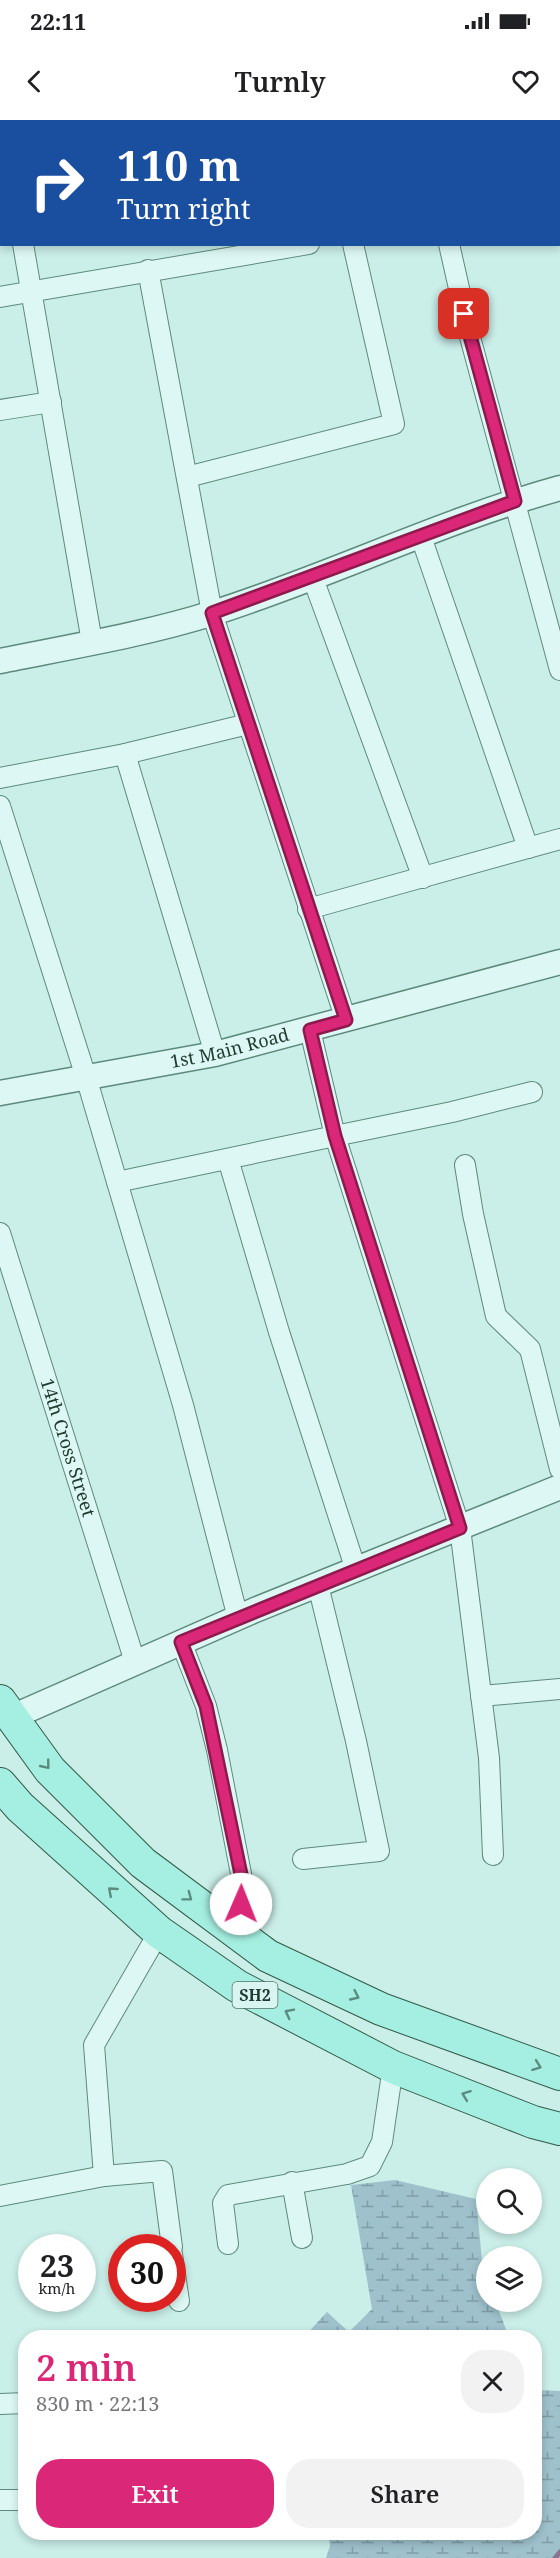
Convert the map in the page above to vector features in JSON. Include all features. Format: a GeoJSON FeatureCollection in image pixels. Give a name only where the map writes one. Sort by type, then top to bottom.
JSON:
{"type":"FeatureCollection","features":[{"type":"Feature","properties":{"kind":"main road","name":"SH2"},"geometry":{"type":"LineString","coordinates":[[6,1709],[50,1770],[143,1863],[268,1956],[381,2009],[560,2074]]}},
{"type":"Feature","properties":{"kind":"main road","name":"SH2"},"geometry":{"type":"LineString","coordinates":[[0,1784],[20,1807],[159,1932],[237,1986],[393,2067],[533,2122],[560,2129]]}},
{"type":"Feature","properties":{"kind":"street"},"geometry":{"type":"LineString","coordinates":[[23,246],[92,642]]}},
{"type":"Feature","properties":{"kind":"street"},"geometry":{"type":"LineString","coordinates":[[0,297],[297,246]]}},
{"type":"Feature","properties":{"kind":"street"},"geometry":{"type":"LineString","coordinates":[[187,477],[394,424],[353,246]]}},
{"type":"Feature","properties":{"kind":"street"},"geometry":{"type":"LineString","coordinates":[[449,246],[470,337],[560,670]]}},
{"type":"Feature","properties":{"kind":"street"},"geometry":{"type":"LineString","coordinates":[[148,270],[212,613],[346,1020]]}},
{"type":"Feature","properties":{"kind":"street"},"geometry":{"type":"LineString","coordinates":[[0,410],[51,402]]}},
{"type":"Feature","properties":{"kind":"street"},"geometry":{"type":"LineString","coordinates":[[0,661],[212,613],[420,534],[560,488]]}},
{"type":"Feature","properties":{"kind":"street"},"geometry":{"type":"LineString","coordinates":[[420,534],[528,848]]}},
{"type":"Feature","properties":{"kind":"street"},"geometry":{"type":"LineString","coordinates":[[312,576],[423,878]]}},
{"type":"Feature","properties":{"kind":"street"},"geometry":{"type":"LineString","coordinates":[[0,778],[125,754],[248,724]]}},
{"type":"Feature","properties":{"kind":"street"},"geometry":{"type":"LineString","coordinates":[[125,754],[215,1054]]}},
{"type":"Feature","properties":{"kind":"street"},"geometry":{"type":"LineString","coordinates":[[0,806],[86,1077],[183,1405],[238,1618]]}},
{"type":"Feature","properties":{"kind":"street"},"geometry":{"type":"LineString","coordinates":[[308,909],[560,839]]}},
{"type":"Feature","properties":{"kind":"street","name":"1st Main Road"},"geometry":{"type":"LineString","coordinates":[[0,1093],[215,1054],[559,966]]}},
{"type":"Feature","properties":{"kind":"street"},"geometry":{"type":"LineString","coordinates":[[310,1030],[335,1136],[460,1528],[489,1758],[493,1855]]}},
{"type":"Feature","properties":{"kind":"street"},"geometry":{"type":"LineString","coordinates":[[117,1182],[452,1112],[532,1092]]}},
{"type":"Feature","properties":{"kind":"street"},"geometry":{"type":"LineString","coordinates":[[228,1159],[279,1332],[357,1569]]}},
{"type":"Feature","properties":{"kind":"street"},"geometry":{"type":"LineString","coordinates":[[465,1166],[473,1214],[496,1316],[530,1349],[560,1469]]}},
{"type":"Feature","properties":{"kind":"street","name":"14th Cross Street"},"geometry":{"type":"LineString","coordinates":[[0,1233],[135,1662]]}},
{"type":"Feature","properties":{"kind":"street"},"geometry":{"type":"LineString","coordinates":[[6,1709],[135,1662],[560,1487]]}},
{"type":"Feature","properties":{"kind":"street"},"geometry":{"type":"LineString","coordinates":[[303,1858],[378,1851],[356,1741],[318,1585]]}},
{"type":"Feature","properties":{"kind":"street"},"geometry":{"type":"LineString","coordinates":[[181,1642],[206,1706],[226,1794],[243,1884],[239,1936]]}},
{"type":"Feature","properties":{"kind":"street"},"geometry":{"type":"LineString","coordinates":[[481,1696],[560,1689]]}},
{"type":"Feature","properties":{"kind":"street"},"geometry":{"type":"LineString","coordinates":[[104,2176],[94,2044],[159,1932]]}},
{"type":"Feature","properties":{"kind":"street"},"geometry":{"type":"LineString","coordinates":[[228,2244],[223,2203],[228,2195],[362,2170],[370,2166],[382,2142],[393,2067]]}},
{"type":"Feature","properties":{"kind":"street"},"geometry":{"type":"LineString","coordinates":[[0,2196],[104,2176],[162,2171],[170,2234]]}},
{"type":"Feature","properties":{"kind":"street"},"geometry":{"type":"LineString","coordinates":[[292,2182],[302,2238]]}},
{"type":"Feature","properties":{"kind":"street"},"geometry":{"type":"LineString","coordinates":[[0,2404],[18,2403]]}},
{"type":"Feature","properties":{"kind":"street"},"geometry":{"type":"LineString","coordinates":[[0,2500],[18,2499]]}},
{"type":"Feature","properties":{"kind":"green space"},"geometry":{"type":"Polygon","coordinates":[[[395,2180],[476,2199],[476,2234],[479,2234],[481,2246],[476,2246],[476,2312],[499,2312],[506,2330],[351,2330],[372,2309],[351,2185],[395,2180]]]}},
{"type":"Feature","properties":{"kind":"green space"},"geometry":{"type":"Polygon","coordinates":[[[327,2312],[347,2330],[310,2330],[327,2312]]]}},
{"type":"Feature","properties":{"kind":"green space"},"geometry":{"type":"Polygon","coordinates":[[[542,2390],[560,2391],[560,2558],[326,2558],[330,2546],[329,2540],[542,2540],[542,2390]]]}},
{"type":"Feature","properties":{"kind":"waterway"},"geometry":{"type":"LineString","coordinates":[[555,2558],[560,2552]]}},
{"type":"Feature","properties":{"kind":"route"},"geometry":{"type":"LineString","coordinates":[[241,1904],[243,1884],[217,1750],[206,1706],[181,1642],[460,1528],[335,1136],[310,1030],[346,1020],[212,613],[420,534],[515,501],[464,314]]}}]}
